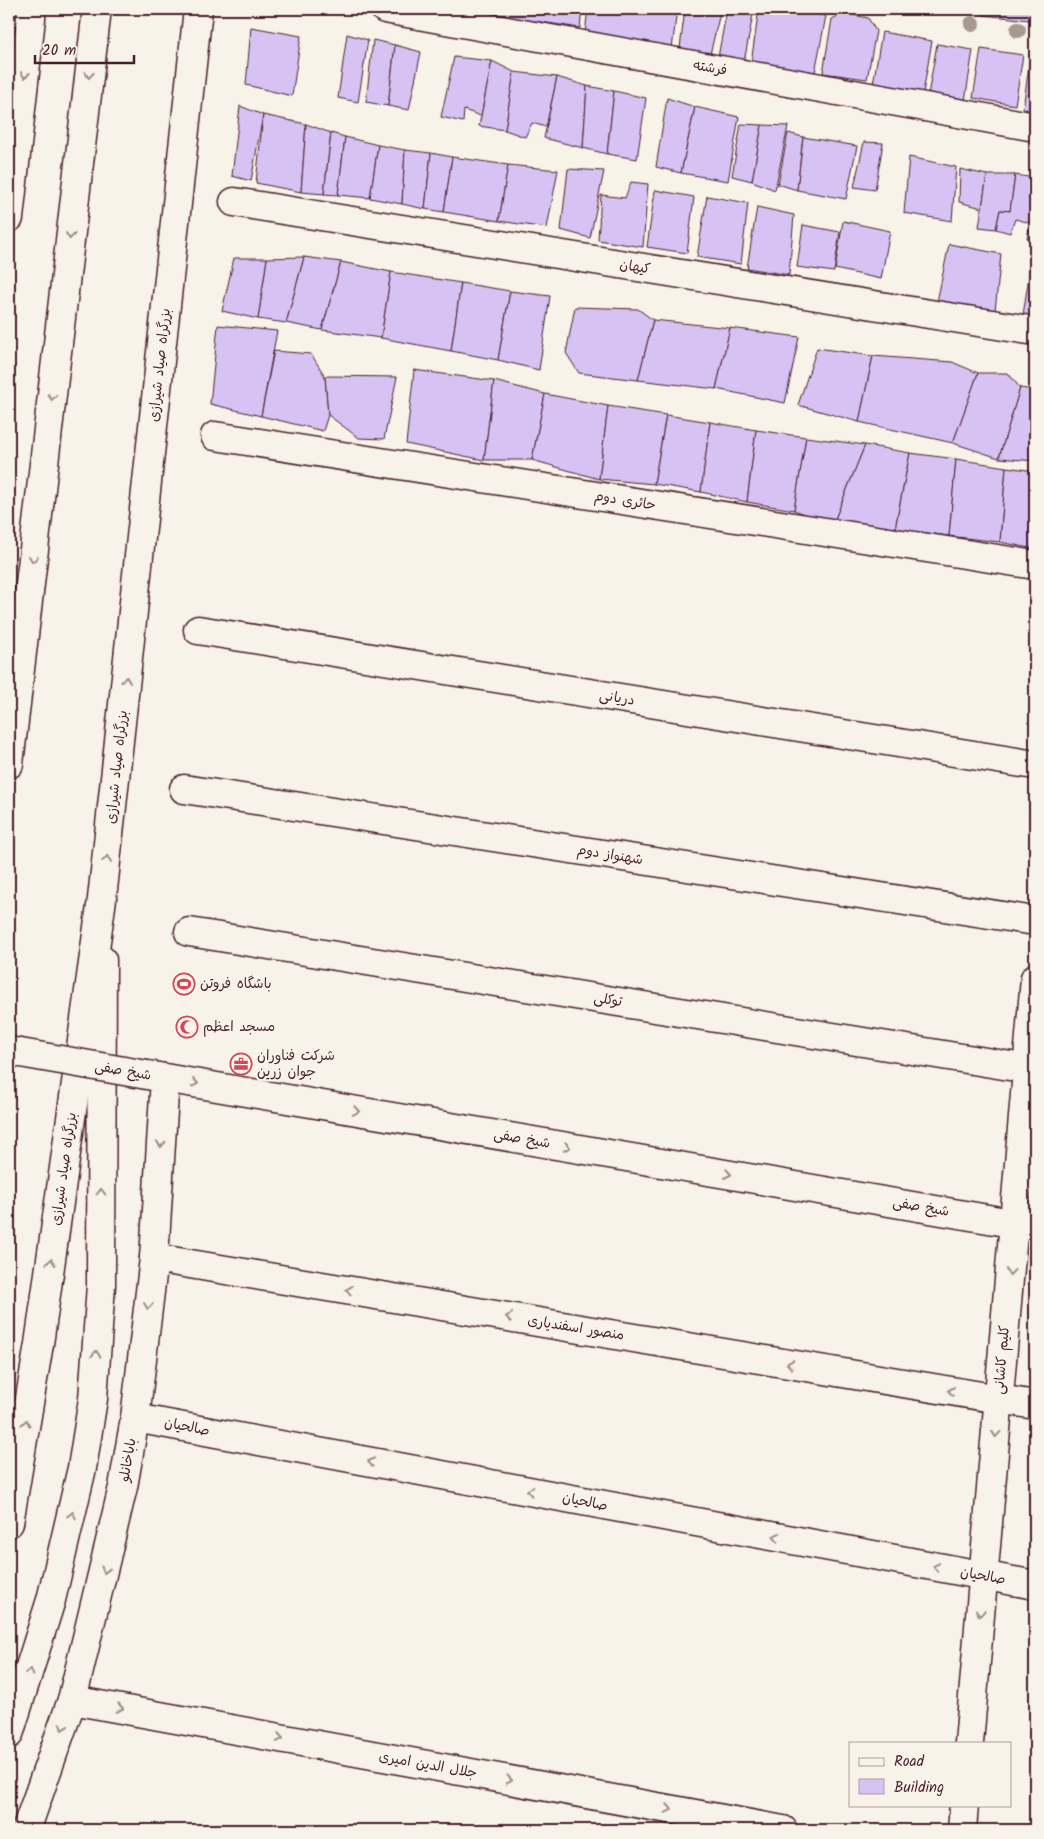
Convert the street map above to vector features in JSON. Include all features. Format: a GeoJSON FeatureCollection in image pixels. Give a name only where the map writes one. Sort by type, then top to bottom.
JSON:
{"type":"FeatureCollection","features":[{"type":"Feature","properties":{"kind":"main road"},"geometry":{"type":"LineString","coordinates":[[9,218],[18,47],[32,9]]}},
{"type":"Feature","properties":{"kind":"main road"},"geometry":{"type":"LineString","coordinates":[[9,764],[97,9]]}},
{"type":"Feature","properties":{"kind":"main road","name":"بزرگراه صیاد شیرازی"},"geometry":{"type":"LineString","coordinates":[[9,1522],[39,1344],[102,899],[198,9]]}},
{"type":"Feature","properties":{"kind":"main road","name":"فرشته"},"geometry":{"type":"LineString","coordinates":[[385,9],[1035,127]]}},
{"type":"Feature","properties":{"kind":"main road","name":"کیهان"},"geometry":{"type":"LineString","coordinates":[[234,202],[1035,331]]}},
{"type":"Feature","properties":{"kind":"main road","name":"حائری دوم"},"geometry":{"type":"LineString","coordinates":[[214,436],[1035,565]]}},
{"type":"Feature","properties":{"kind":"main road","name":"دریانی"},"geometry":{"type":"LineString","coordinates":[[198,630],[1035,765]]}},
{"type":"Feature","properties":{"kind":"main road","name":"شهنواز دوم"},"geometry":{"type":"LineString","coordinates":[[184,789],[1035,921]]}},
{"type":"Feature","properties":{"kind":"main road"},"geometry":{"type":"LineString","coordinates":[[9,1734],[51,1600],[82,1468],[94,1399],[101,1285],[102,899]]}},
{"type":"Feature","properties":{"kind":"main road","name":"توکلی"},"geometry":{"type":"LineString","coordinates":[[190,932],[1031,1069]]}},
{"type":"Feature","properties":{"kind":"main road","name":"کلیم کاشانی"},"geometry":{"type":"LineString","coordinates":[[969,1742],[999,1398],[1025,1225],[1035,978]]}},
{"type":"Feature","properties":{"kind":"main road","name":"شیخ صفی"},"geometry":{"type":"LineString","coordinates":[[9,1051],[1025,1225]]}},
{"type":"Feature","properties":{"kind":"main road","name":"باباخانلو"},"geometry":{"type":"LineString","coordinates":[[26,1830],[72,1700],[124,1487],[135,1418],[154,1258],[156,1077]]}},
{"type":"Feature","properties":{"kind":"main road","name":"منصور اسفندیاری"},"geometry":{"type":"LineString","coordinates":[[154,1258],[1035,1405]]}},
{"type":"Feature","properties":{"kind":"main road","name":"صالحیان"},"geometry":{"type":"LineString","coordinates":[[135,1418],[1035,1585]]}},
{"type":"Feature","properties":{"kind":"main road","name":"جلال الدین امیری"},"geometry":{"type":"LineString","coordinates":[[72,1700],[783,1830]]}},
{"type":"Feature","properties":{"kind":"main road"},"geometry":{"type":"LineString","coordinates":[[962,1830],[964,1806]]}},
{"type":"Feature","properties":{"kind":"building"},"geometry":{"type":"Polygon","coordinates":[[[476,9],[582,9],[580,28],[476,12],[476,9]]]}},
{"type":"Feature","properties":{"kind":"building"},"geometry":{"type":"Polygon","coordinates":[[[588,9],[677,9],[672,49],[585,33],[588,9]]]}},
{"type":"Feature","properties":{"kind":"building"},"geometry":{"type":"Polygon","coordinates":[[[685,9],[721,9],[710,54],[680,48],[685,9]]]}},
{"type":"Feature","properties":{"kind":"building"},"geometry":{"type":"Polygon","coordinates":[[[727,9],[754,9],[744,62],[718,57],[727,9]]]}},
{"type":"Feature","properties":{"kind":"building"},"geometry":{"type":"Polygon","coordinates":[[[759,9],[787,9],[826,16],[815,72],[751,63],[759,9]]]}},
{"type":"Feature","properties":{"kind":"building"},"geometry":{"type":"Polygon","coordinates":[[[984,9],[1032,9],[1030,20],[983,15],[984,9]]]}},
{"type":"Feature","properties":{"kind":"building"},"geometry":{"type":"Polygon","coordinates":[[[844,13],[868,18],[876,31],[867,79],[823,73],[832,19],[844,13]]]}},
{"type":"Feature","properties":{"kind":"building"},"geometry":{"type":"Polygon","coordinates":[[[251,27],[301,36],[292,96],[246,85],[251,27]]]}},
{"type":"Feature","properties":{"kind":"building"},"geometry":{"type":"Polygon","coordinates":[[[882,32],[932,41],[923,93],[873,84],[882,32]]]}},
{"type":"Feature","properties":{"kind":"building"},"geometry":{"type":"Polygon","coordinates":[[[347,34],[368,40],[358,102],[338,98],[347,34]]]}},
{"type":"Feature","properties":{"kind":"building"},"geometry":{"type":"Polygon","coordinates":[[[373,40],[395,45],[388,106],[366,102],[373,40]]]}},
{"type":"Feature","properties":{"kind":"building"},"geometry":{"type":"Polygon","coordinates":[[[937,44],[973,50],[965,101],[928,95],[937,44]]]}},
{"type":"Feature","properties":{"kind":"building"},"geometry":{"type":"Polygon","coordinates":[[[395,45],[421,52],[409,110],[388,106],[395,45]]]}},
{"type":"Feature","properties":{"kind":"building"},"geometry":{"type":"Polygon","coordinates":[[[981,49],[1023,55],[1015,105],[973,98],[981,49]]]}},
{"type":"Feature","properties":{"kind":"building"},"geometry":{"type":"Polygon","coordinates":[[[1031,50],[1035,51],[1035,110],[1023,109],[1031,50]]]}},
{"type":"Feature","properties":{"kind":"building"},"geometry":{"type":"Polygon","coordinates":[[[454,57],[492,61],[481,116],[464,110],[463,122],[441,117],[454,57]]]}},
{"type":"Feature","properties":{"kind":"building"},"geometry":{"type":"Polygon","coordinates":[[[492,61],[514,72],[505,130],[479,126],[492,61]]]}},
{"type":"Feature","properties":{"kind":"building"},"geometry":{"type":"Polygon","coordinates":[[[514,72],[557,77],[546,127],[532,123],[525,137],[505,130],[514,72]]]}},
{"type":"Feature","properties":{"kind":"building"},"geometry":{"type":"Polygon","coordinates":[[[557,77],[587,86],[583,148],[544,138],[557,77]]]}},
{"type":"Feature","properties":{"kind":"building"},"geometry":{"type":"Polygon","coordinates":[[[587,86],[614,91],[607,154],[583,148],[587,86]]]}},
{"type":"Feature","properties":{"kind":"building"},"geometry":{"type":"Polygon","coordinates":[[[614,91],[646,98],[637,159],[607,154],[614,91]]]}},
{"type":"Feature","properties":{"kind":"building"},"geometry":{"type":"Polygon","coordinates":[[[667,98],[695,107],[681,173],[656,167],[667,98]]]}},
{"type":"Feature","properties":{"kind":"building"},"geometry":{"type":"Polygon","coordinates":[[[240,106],[263,115],[251,181],[232,176],[240,106]]]}},
{"type":"Feature","properties":{"kind":"building"},"geometry":{"type":"Polygon","coordinates":[[[695,107],[739,117],[728,181],[681,173],[695,107]]]}},
{"type":"Feature","properties":{"kind":"building"},"geometry":{"type":"Polygon","coordinates":[[[263,115],[306,124],[301,192],[256,183],[263,115]]]}},
{"type":"Feature","properties":{"kind":"building"},"geometry":{"type":"Polygon","coordinates":[[[306,124],[331,133],[324,194],[301,192],[306,124]]]}},
{"type":"Feature","properties":{"kind":"building"},"geometry":{"type":"Polygon","coordinates":[[[741,124],[762,125],[752,181],[732,176],[741,124]]]}},
{"type":"Feature","properties":{"kind":"building"},"geometry":{"type":"Polygon","coordinates":[[[762,125],[788,126],[775,190],[752,181],[762,125]]]}},
{"type":"Feature","properties":{"kind":"building"},"geometry":{"type":"Polygon","coordinates":[[[331,133],[345,137],[338,195],[324,194],[331,133]]]}},
{"type":"Feature","properties":{"kind":"building"},"geometry":{"type":"Polygon","coordinates":[[[788,133],[803,137],[797,190],[778,184],[788,133]]]}},
{"type":"Feature","properties":{"kind":"building"},"geometry":{"type":"Polygon","coordinates":[[[345,137],[378,145],[370,198],[338,195],[345,137]]]}},
{"type":"Feature","properties":{"kind":"building"},"geometry":{"type":"Polygon","coordinates":[[[803,137],[857,146],[846,199],[797,190],[803,137]]]}},
{"type":"Feature","properties":{"kind":"building"},"geometry":{"type":"Polygon","coordinates":[[[864,142],[883,143],[875,190],[854,187],[864,142]]]}},
{"type":"Feature","properties":{"kind":"building"},"geometry":{"type":"Polygon","coordinates":[[[378,145],[405,150],[402,204],[370,198],[378,145]]]}},
{"type":"Feature","properties":{"kind":"building"},"geometry":{"type":"Polygon","coordinates":[[[405,150],[431,153],[425,209],[402,204],[405,150]]]}},
{"type":"Feature","properties":{"kind":"building"},"geometry":{"type":"Polygon","coordinates":[[[431,153],[452,157],[444,212],[425,209],[431,153]]]}},
{"type":"Feature","properties":{"kind":"building"},"geometry":{"type":"Polygon","coordinates":[[[452,157],[508,165],[499,221],[444,212],[452,157]]]}},
{"type":"Feature","properties":{"kind":"building"},"geometry":{"type":"Polygon","coordinates":[[[909,157],[956,167],[952,221],[904,213],[909,157]]]}},
{"type":"Feature","properties":{"kind":"building"},"geometry":{"type":"Polygon","coordinates":[[[508,165],[558,170],[547,228],[499,221],[508,165]]]}},
{"type":"Feature","properties":{"kind":"building"},"geometry":{"type":"Polygon","coordinates":[[[568,169],[604,171],[590,238],[561,230],[568,169]]]}},
{"type":"Feature","properties":{"kind":"building"},"geometry":{"type":"Polygon","coordinates":[[[960,169],[987,175],[982,208],[959,202],[960,169]]]}},
{"type":"Feature","properties":{"kind":"building"},"geometry":{"type":"Polygon","coordinates":[[[987,175],[1015,175],[1010,211],[1000,210],[996,229],[979,227],[987,175]]]}},
{"type":"Feature","properties":{"kind":"building"},"geometry":{"type":"Polygon","coordinates":[[[1015,175],[1035,178],[1035,203],[1031,223],[1015,219],[1010,233],[996,229],[1000,210],[1010,211],[1015,175]]]}},
{"type":"Feature","properties":{"kind":"building"},"geometry":{"type":"Polygon","coordinates":[[[631,182],[648,184],[643,247],[598,240],[601,195],[625,198],[631,182]]]}},
{"type":"Feature","properties":{"kind":"building"},"geometry":{"type":"Polygon","coordinates":[[[655,190],[694,197],[687,253],[647,247],[655,190]]]}},
{"type":"Feature","properties":{"kind":"building"},"geometry":{"type":"Polygon","coordinates":[[[707,196],[748,203],[741,264],[697,257],[707,196]]]}},
{"type":"Feature","properties":{"kind":"building"},"geometry":{"type":"Polygon","coordinates":[[[1035,203],[1035,240],[1027,238],[1035,203]]]}},
{"type":"Feature","properties":{"kind":"building"},"geometry":{"type":"Polygon","coordinates":[[[757,207],[794,215],[789,275],[747,268],[757,207]]]}},
{"type":"Feature","properties":{"kind":"building"},"geometry":{"type":"Polygon","coordinates":[[[843,221],[890,231],[881,279],[835,269],[843,221]]]}},
{"type":"Feature","properties":{"kind":"building"},"geometry":{"type":"Polygon","coordinates":[[[803,225],[840,232],[834,272],[797,267],[803,225]]]}},
{"type":"Feature","properties":{"kind":"building"},"geometry":{"type":"Polygon","coordinates":[[[949,244],[1001,254],[995,311],[937,302],[949,244]]]}},
{"type":"Feature","properties":{"kind":"building"},"geometry":{"type":"Polygon","coordinates":[[[1032,256],[1035,256],[1035,317],[1023,315],[1032,256]]]}},
{"type":"Feature","properties":{"kind":"building"},"geometry":{"type":"Polygon","coordinates":[[[304,257],[341,262],[322,330],[286,323],[304,257]]]}},
{"type":"Feature","properties":{"kind":"building"},"geometry":{"type":"Polygon","coordinates":[[[304,257],[286,323],[258,319],[267,258],[304,257]]]}},
{"type":"Feature","properties":{"kind":"building"},"geometry":{"type":"Polygon","coordinates":[[[234,258],[267,258],[258,319],[222,311],[234,258]]]}},
{"type":"Feature","properties":{"kind":"building"},"geometry":{"type":"Polygon","coordinates":[[[341,262],[391,272],[381,338],[322,330],[341,262]]]}},
{"type":"Feature","properties":{"kind":"building"},"geometry":{"type":"Polygon","coordinates":[[[391,272],[461,283],[451,351],[381,338],[391,272]]]}},
{"type":"Feature","properties":{"kind":"building"},"geometry":{"type":"Polygon","coordinates":[[[461,283],[510,291],[498,360],[451,351],[461,283]]]}},
{"type":"Feature","properties":{"kind":"building"},"geometry":{"type":"Polygon","coordinates":[[[510,291],[550,296],[539,370],[498,360],[510,291]]]}},
{"type":"Feature","properties":{"kind":"building"},"geometry":{"type":"Polygon","coordinates":[[[575,307],[638,309],[653,320],[638,380],[579,373],[566,353],[575,307]]]}},
{"type":"Feature","properties":{"kind":"building"},"geometry":{"type":"Polygon","coordinates":[[[653,320],[730,328],[716,389],[638,380],[653,320]]]}},
{"type":"Feature","properties":{"kind":"building"},"geometry":{"type":"Polygon","coordinates":[[[218,325],[277,331],[261,416],[210,404],[218,325]]]}},
{"type":"Feature","properties":{"kind":"building"},"geometry":{"type":"Polygon","coordinates":[[[730,328],[799,337],[785,403],[716,389],[730,328]]]}},
{"type":"Feature","properties":{"kind":"building"},"geometry":{"type":"Polygon","coordinates":[[[817,348],[873,356],[859,422],[798,405],[817,348]]]}},
{"type":"Feature","properties":{"kind":"building"},"geometry":{"type":"Polygon","coordinates":[[[274,351],[311,354],[325,376],[328,415],[323,431],[261,416],[274,351]]]}},
{"type":"Feature","properties":{"kind":"building"},"geometry":{"type":"Polygon","coordinates":[[[873,356],[952,362],[978,373],[953,443],[859,422],[873,356]]]}},
{"type":"Feature","properties":{"kind":"building"},"geometry":{"type":"Polygon","coordinates":[[[414,370],[494,381],[484,460],[406,444],[414,370]]]}},
{"type":"Feature","properties":{"kind":"building"},"geometry":{"type":"Polygon","coordinates":[[[978,373],[1008,373],[1020,388],[999,458],[953,443],[978,373]]]}},
{"type":"Feature","properties":{"kind":"building"},"geometry":{"type":"Polygon","coordinates":[[[325,376],[397,377],[384,439],[359,438],[328,415],[325,376]]]}},
{"type":"Feature","properties":{"kind":"building"},"geometry":{"type":"Polygon","coordinates":[[[494,381],[545,394],[532,460],[484,460],[494,381]]]}},
{"type":"Feature","properties":{"kind":"building"},"geometry":{"type":"Polygon","coordinates":[[[1020,388],[1035,390],[1035,461],[999,458],[1020,388]]]}},
{"type":"Feature","properties":{"kind":"building"},"geometry":{"type":"Polygon","coordinates":[[[545,394],[608,406],[599,479],[532,460],[545,394]]]}},
{"type":"Feature","properties":{"kind":"building"},"geometry":{"type":"Polygon","coordinates":[[[608,406],[666,415],[654,484],[599,479],[608,406]]]}},
{"type":"Feature","properties":{"kind":"building"},"geometry":{"type":"Polygon","coordinates":[[[666,415],[710,422],[701,492],[654,484],[666,415]]]}},
{"type":"Feature","properties":{"kind":"building"},"geometry":{"type":"Polygon","coordinates":[[[710,422],[756,430],[747,502],[701,492],[710,422]]]}},
{"type":"Feature","properties":{"kind":"building"},"geometry":{"type":"Polygon","coordinates":[[[756,430],[806,437],[794,510],[747,502],[756,430]]]}},
{"type":"Feature","properties":{"kind":"building"},"geometry":{"type":"Polygon","coordinates":[[[806,437],[865,445],[833,524],[794,510],[806,437]]]}},
{"type":"Feature","properties":{"kind":"building"},"geometry":{"type":"Polygon","coordinates":[[[865,445],[910,453],[895,529],[833,524],[865,445]]]}},
{"type":"Feature","properties":{"kind":"building"},"geometry":{"type":"Polygon","coordinates":[[[910,453],[956,459],[949,536],[895,529],[910,453]]]}},
{"type":"Feature","properties":{"kind":"building"},"geometry":{"type":"Polygon","coordinates":[[[956,459],[1006,467],[1000,542],[949,536],[956,459]]]}},
{"type":"Feature","properties":{"kind":"building"},"geometry":{"type":"Polygon","coordinates":[[[1006,467],[1035,471],[1035,549],[1000,542],[1006,467]]]}},
{"type":"Feature","properties":{"kind":"place","name":"باشگاه فروتن"},"geometry":{"type":"Point","coordinates":[184,984]}},
{"type":"Feature","properties":{"kind":"place","name":"مسجد اعظم"},"geometry":{"type":"Point","coordinates":[187,1027]}},
{"type":"Feature","properties":{"kind":"place","name":"شرکت فناوران جوان زرین"},"geometry":{"type":"Point","coordinates":[241,1064]}}]}
